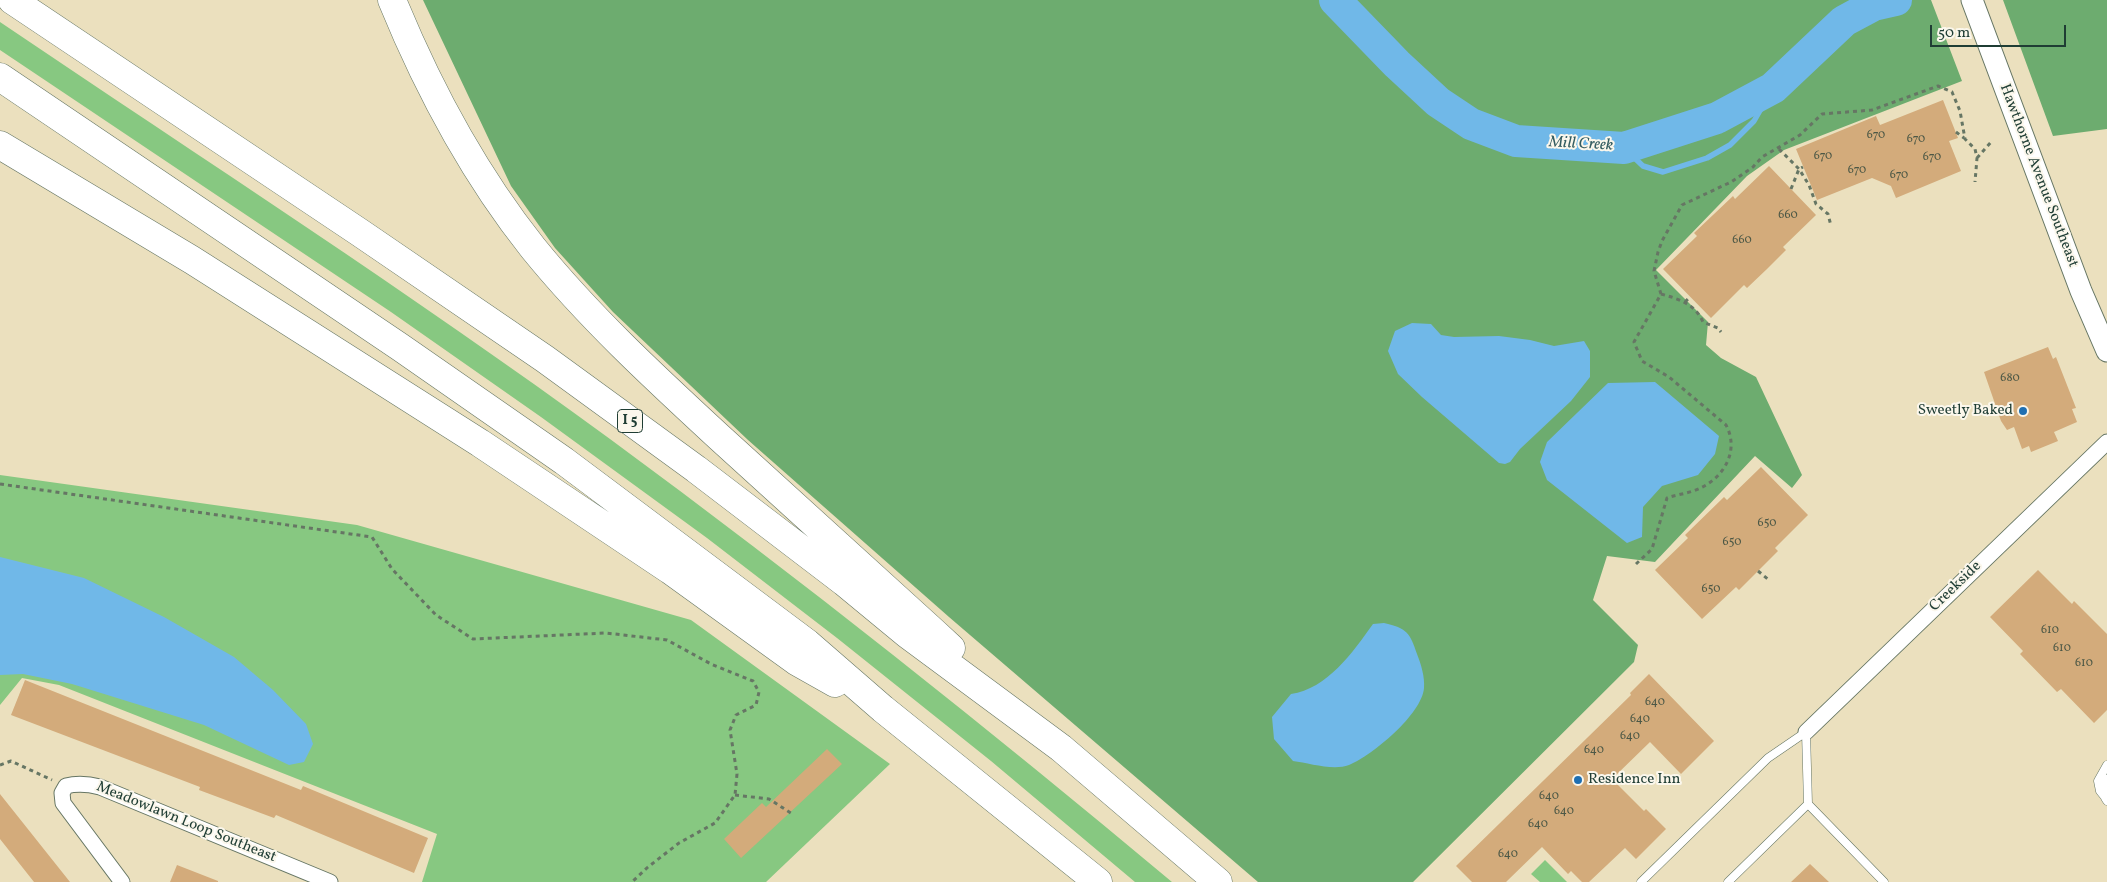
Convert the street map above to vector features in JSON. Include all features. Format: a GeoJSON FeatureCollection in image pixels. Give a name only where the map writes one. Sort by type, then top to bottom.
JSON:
{"type":"FeatureCollection","features":[{"type":"Feature","properties":{"kind":"highway","name":"I 5"},"geometry":{"type":"LineString","coordinates":[[12,0],[545,359],[696,469],[844,582],[907,634],[1060,748],[1218,882]]}},
{"type":"Feature","properties":{"kind":"highway"},"geometry":{"type":"LineString","coordinates":[[392,0],[413,51],[463,145],[491,191],[533,248],[584,307],[662,384],[1060,748]]}},
{"type":"Feature","properties":{"kind":"highway"},"geometry":{"type":"LineString","coordinates":[[406,0],[413,51]]}},
{"type":"Feature","properties":{"kind":"highway"},"geometry":{"type":"LineString","coordinates":[[0,77],[408,352],[564,461],[807,643],[883,709],[1098,882]]}},
{"type":"Feature","properties":{"kind":"highway"},"geometry":{"type":"LineString","coordinates":[[0,145],[192,260],[472,438],[670,570],[796,661],[883,709]]}},
{"type":"Feature","properties":{"kind":"main road","name":"Hawthorne Avenue Southeast"},"geometry":{"type":"LineString","coordinates":[[1972,0],[2081,291],[2107,350]]}},
{"type":"Feature","properties":{"kind":"street","name":"Creekside"},"geometry":{"type":"LineString","coordinates":[[1806,732],[2107,442]]}},
{"type":"Feature","properties":{"kind":"street","name":"Meadowlawn Loop Southeast"},"geometry":{"type":"LineString","coordinates":[[66,786],[89,784],[100,787],[330,882]]}},
{"type":"Feature","properties":{"kind":"street"},"geometry":{"type":"LineString","coordinates":[[66,786],[62,793],[63,803],[122,882]]}},
{"type":"Feature","properties":{"kind":"lane"},"geometry":{"type":"LineString","coordinates":[[1806,732],[1808,804],[1884,882]]}},
{"type":"Feature","properties":{"kind":"lane"},"geometry":{"type":"LineString","coordinates":[[1641,882],[1768,758],[1806,732]]}},
{"type":"Feature","properties":{"kind":"lane"},"geometry":{"type":"LineString","coordinates":[[2105,799],[2100,791],[2098,781],[2107,765]]}},
{"type":"Feature","properties":{"kind":"lane"},"geometry":{"type":"LineString","coordinates":[[2105,799],[2103,785],[2107,779]]}},
{"type":"Feature","properties":{"kind":"lane"},"geometry":{"type":"LineString","coordinates":[[1728,882],[1808,804]]}},
{"type":"Feature","properties":{"kind":"path"},"geometry":{"type":"LineString","coordinates":[[1636,564],[1652,548],[1667,498],[1707,486],[1724,469],[1731,452],[1729,432],[1726,425],[1670,377],[1642,361],[1634,342],[1661,294],[1654,271],[1658,252],[1682,205],[1731,182],[1762,157],[1779,149],[1800,135],[1822,114],[1872,110],[1938,86],[1952,92],[1960,111],[1965,139]]}},
{"type":"Feature","properties":{"kind":"path"},"geometry":{"type":"LineString","coordinates":[[1956,132],[1975,149],[1977,158],[1975,182]]}},
{"type":"Feature","properties":{"kind":"path"},"geometry":{"type":"LineString","coordinates":[[1977,158],[1991,142]]}},
{"type":"Feature","properties":{"kind":"path"},"geometry":{"type":"LineString","coordinates":[[1779,149],[1799,169],[1809,185],[1816,204],[1828,214],[1831,226]]}},
{"type":"Feature","properties":{"kind":"path"},"geometry":{"type":"LineString","coordinates":[[1791,189],[1799,169],[1804,167]]}},
{"type":"Feature","properties":{"kind":"path"},"geometry":{"type":"LineString","coordinates":[[1661,294],[1685,302],[1698,312],[1703,322],[1718,328],[1721,332]]}},
{"type":"Feature","properties":{"kind":"path"},"geometry":{"type":"LineString","coordinates":[[1685,302],[1690,297]]}},
{"type":"Feature","properties":{"kind":"path"},"geometry":{"type":"LineString","coordinates":[[0,484],[372,537],[392,569],[436,615],[474,640],[606,633],[667,640],[711,664],[753,681],[759,692],[756,705],[736,715],[730,730],[731,747],[737,774],[735,795],[716,823],[679,843],[632,882]]}},
{"type":"Feature","properties":{"kind":"path"},"geometry":{"type":"LineString","coordinates":[[1758,571],[1769,580]]}},
{"type":"Feature","properties":{"kind":"path"},"geometry":{"type":"LineString","coordinates":[[0,765],[11,762],[66,786]]}},
{"type":"Feature","properties":{"kind":"path"},"geometry":{"type":"LineString","coordinates":[[735,795],[769,799],[794,815]]}},
{"type":"Feature","properties":{"kind":"green space"},"geometry":{"type":"Polygon","coordinates":[[[423,0],[1931,0],[1962,81],[1784,150],[1747,176],[1656,270],[1708,322],[1706,345],[1721,358],[1756,377],[1802,475],[1792,488],[1755,456],[1655,562],[1607,556],[1593,600],[1638,645],[1634,662],[1413,882],[1258,882],[949,617],[748,440],[613,312],[555,248],[511,186],[423,0]]]}},
{"type":"Feature","properties":{"kind":"green space"},"geometry":{"type":"Polygon","coordinates":[[[2003,0],[2107,0],[2107,129],[2053,136],[2003,0]]]}},
{"type":"Feature","properties":{"kind":"green space"},"geometry":{"type":"Polygon","coordinates":[[[0,22],[383,279],[610,439],[753,546],[894,656],[1172,882],[1135,882],[991,761],[837,638],[707,538],[541,417],[391,312],[0,50],[0,22]]]}},
{"type":"Feature","properties":{"kind":"green space"},"geometry":{"type":"Polygon","coordinates":[[[0,475],[357,525],[691,620],[890,764],[766,882],[422,882],[437,834],[59,685],[22,678],[0,705],[0,475]]]}},
{"type":"Feature","properties":{"kind":"green space"},"geometry":{"type":"Polygon","coordinates":[[[1545,860],[1567,882],[1540,882],[1531,874],[1545,860]]]}},
{"type":"Feature","properties":{"kind":"water"},"geometry":{"type":"Polygon","coordinates":[[[1412,323],[1431,324],[1441,335],[1454,337],[1499,336],[1530,340],[1554,346],[1584,341],[1590,351],[1590,377],[1571,401],[1520,449],[1510,462],[1505,464],[1499,463],[1398,374],[1388,351],[1395,331],[1412,323]]]}},
{"type":"Feature","properties":{"kind":"water"},"geometry":{"type":"Polygon","coordinates":[[[1655,382],[1719,436],[1715,454],[1698,475],[1662,486],[1643,507],[1642,537],[1627,543],[1547,480],[1540,462],[1547,442],[1608,383],[1655,382]]]}},
{"type":"Feature","properties":{"kind":"water"},"geometry":{"type":"Polygon","coordinates":[[[0,557],[84,578],[164,617],[234,657],[273,690],[306,724],[313,744],[304,762],[289,765],[204,725],[72,684],[23,674],[0,675],[0,557]]]}},
{"type":"Feature","properties":{"kind":"water"},"geometry":{"type":"Polygon","coordinates":[[[1384,623],[1403,629],[1410,636],[1421,666],[1424,688],[1415,710],[1383,743],[1349,765],[1328,767],[1293,761],[1274,739],[1272,717],[1291,694],[1304,691],[1316,685],[1338,668],[1373,624],[1384,623]]]}},
{"type":"Feature","properties":{"kind":"building"},"geometry":{"type":"Polygon","coordinates":[[[1943,100],[1958,138],[1949,141],[1961,171],[1896,198],[1891,186],[1872,178],[1817,200],[1796,149],[1876,116],[1880,125],[1943,100]]]}},
{"type":"Feature","properties":{"kind":"building"},"geometry":{"type":"Polygon","coordinates":[[[1769,166],[1816,215],[1783,247],[1786,250],[1767,269],[1747,288],[1744,285],[1711,318],[1663,269],[1697,236],[1694,233],[1733,196],[1735,199],[1769,166]]]}},
{"type":"Feature","properties":{"kind":"building"},"geometry":{"type":"Polygon","coordinates":[[[2048,347],[2053,359],[2056,357],[2076,408],[2072,409],[2077,422],[2054,432],[2058,441],[2031,452],[2029,446],[2022,449],[2014,427],[2007,430],[2001,421],[1984,372],[2048,347]]]}},
{"type":"Feature","properties":{"kind":"building"},"geometry":{"type":"Polygon","coordinates":[[[1761,467],[1808,515],[1775,548],[1778,551],[1739,590],[1736,587],[1702,619],[1655,570],[1688,538],[1685,535],[1724,497],[1727,500],[1761,467]]]}},
{"type":"Feature","properties":{"kind":"building"},"geometry":{"type":"Polygon","coordinates":[[[2038,570],[2072,604],[2074,601],[2107,634],[2107,710],[2094,723],[2061,689],[2057,692],[2020,654],[2023,651],[1990,617],[2038,570]]]}},
{"type":"Feature","properties":{"kind":"building","name":"Residence Inn"},"geometry":{"type":"Polygon","coordinates":[[[1649,674],[1714,741],[1681,774],[1650,742],[1612,779],[1644,811],[1646,809],[1666,829],[1636,859],[1625,848],[1589,882],[1582,882],[1571,871],[1568,874],[1542,847],[1506,882],[1472,882],[1456,866],[1631,695],[1630,693],[1649,674]]]}},
{"type":"Feature","properties":{"kind":"building"},"geometry":{"type":"Polygon","coordinates":[[[25,680],[301,790],[303,786],[428,838],[414,873],[276,815],[274,818],[199,790],[200,787],[11,715],[25,680]]]}},
{"type":"Feature","properties":{"kind":"building"},"geometry":{"type":"Polygon","coordinates":[[[827,749],[842,764],[741,858],[724,839],[762,803],[766,807],[827,749]]]}},
{"type":"Feature","properties":{"kind":"building"},"geometry":{"type":"Polygon","coordinates":[[[0,794],[70,882],[34,882],[0,839],[0,794]]]}},
{"type":"Feature","properties":{"kind":"building"},"geometry":{"type":"Polygon","coordinates":[[[1810,864],[1829,882],[1791,882],[1810,864]]]}},
{"type":"Feature","properties":{"kind":"building"},"geometry":{"type":"Polygon","coordinates":[[[177,865],[218,881],[218,882],[170,882],[177,865]]]}},
{"type":"Feature","properties":{"kind":"waterway","name":"Mill Creek"},"geometry":{"type":"LineString","coordinates":[[1335,0],[1397,64],[1438,102],[1471,124],[1516,141],[1624,148],[1717,118],[1773,88],[1844,21],[1874,5],[1896,0]]}},
{"type":"Feature","properties":{"kind":"waterway"},"geometry":{"type":"LineString","coordinates":[[1624,148],[1643,166],[1663,172],[1707,158],[1730,145],[1754,121],[1773,88]]}},
{"type":"Feature","properties":{"kind":"place","name":"Sweetly Baked"},"geometry":{"type":"Point","coordinates":[2023,411]}},
{"type":"Feature","properties":{"kind":"place","name":"Residence Inn"},"geometry":{"type":"Point","coordinates":[1578,780]}}]}
